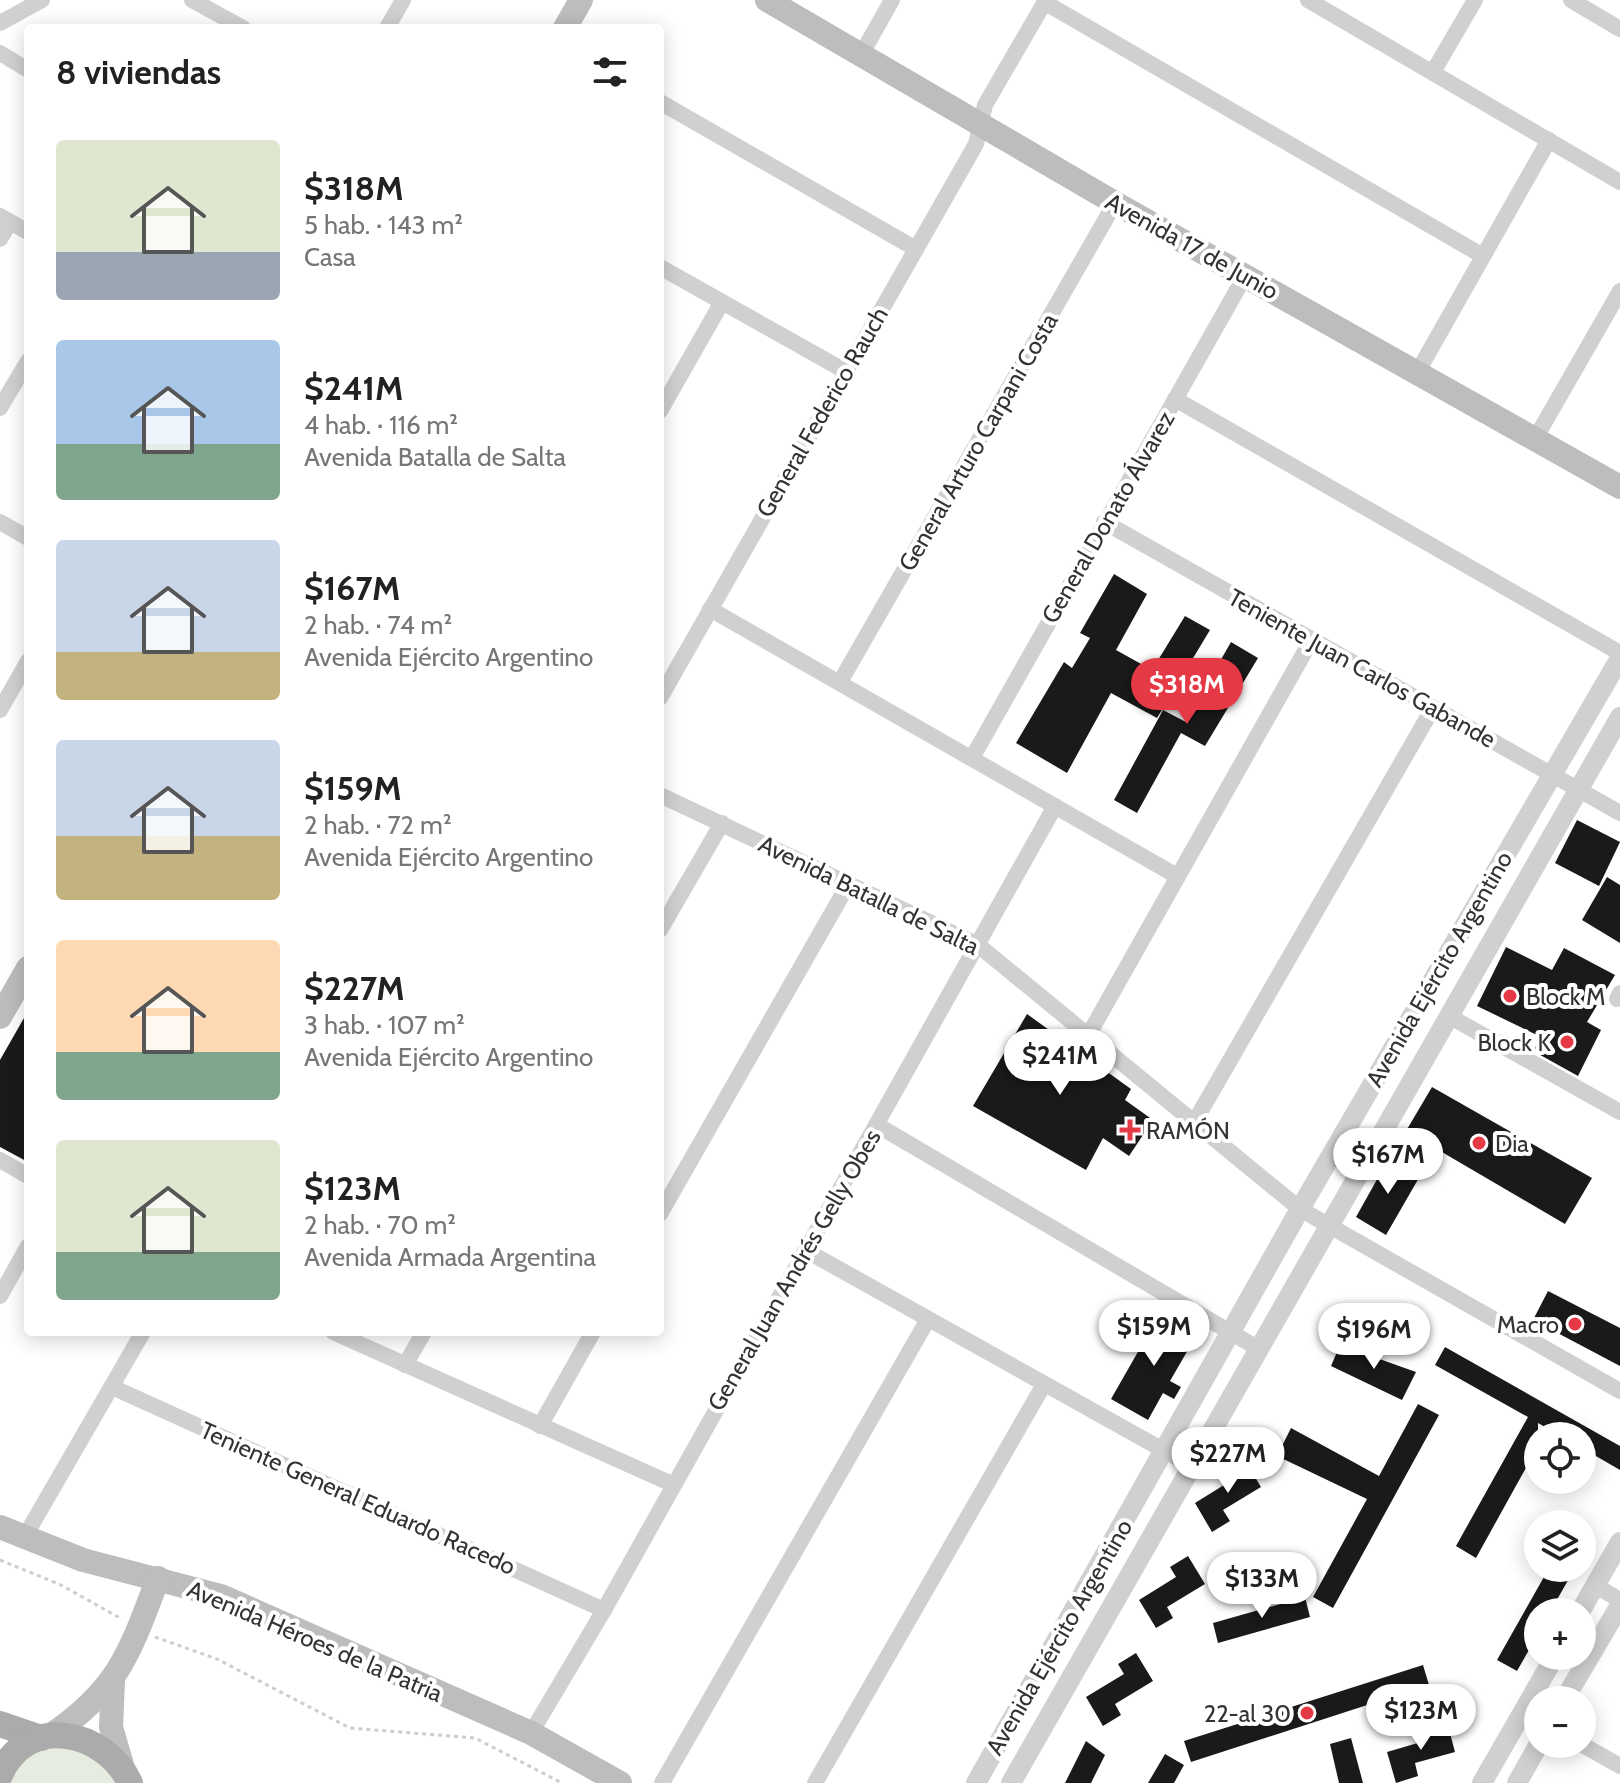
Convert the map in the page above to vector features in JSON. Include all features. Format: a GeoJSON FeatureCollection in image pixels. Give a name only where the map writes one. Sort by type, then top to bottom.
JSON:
{"type":"FeatureCollection","features":[{"type":"Feature","properties":{"kind":"main road"},"geometry":{"type":"LineString","coordinates":[[567,24],[581,0]]}},
{"type":"Feature","properties":{"kind":"main road","name":"Avenida 17 de Junio"},"geometry":{"type":"LineString","coordinates":[[767,0],[1115,203],[1620,487]]}},
{"type":"Feature","properties":{"kind":"main road"},"geometry":{"type":"LineString","coordinates":[[0,1017],[24,975]]}},
{"type":"Feature","properties":{"kind":"main road","name":"Avenida Héroes de la Patria"},"geometry":{"type":"LineString","coordinates":[[0,1527],[83,1560],[221,1596],[531,1733],[620,1783]]}},
{"type":"Feature","properties":{"kind":"main road"},"geometry":{"type":"LineString","coordinates":[[0,1775],[19,1751],[85,1711],[113,1681],[139,1628],[158,1578]]}},
{"type":"Feature","properties":{"kind":"main road"},"geometry":{"type":"LineString","coordinates":[[113,1681],[111,1727],[126,1775]]}},
{"type":"Feature","properties":{"kind":"main road"},"geometry":{"type":"LineString","coordinates":[[0,1724],[46,1737],[81,1737],[105,1749],[126,1775]]}},
{"type":"Feature","properties":{"kind":"street"},"geometry":{"type":"LineString","coordinates":[[0,23],[42,0]]}},
{"type":"Feature","properties":{"kind":"street"},"geometry":{"type":"LineString","coordinates":[[192,0],[236,24]]}},
{"type":"Feature","properties":{"kind":"street"},"geometry":{"type":"LineString","coordinates":[[389,24],[403,0]]}},
{"type":"Feature","properties":{"kind":"street"},"geometry":{"type":"LineString","coordinates":[[861,55],[892,0]]}},
{"type":"Feature","properties":{"kind":"street"},"geometry":{"type":"LineString","coordinates":[[1308,0],[1326,4],[1433,72],[1620,182]]}},
{"type":"Feature","properties":{"kind":"street"},"geometry":{"type":"LineString","coordinates":[[1433,72],[1475,0]]}},
{"type":"Feature","properties":{"kind":"street"},"geometry":{"type":"LineString","coordinates":[[1571,0],[1620,29]]}},
{"type":"Feature","properties":{"kind":"street"},"geometry":{"type":"LineString","coordinates":[[1045,1],[1483,256]]}},
{"type":"Feature","properties":{"kind":"street","name":"General Federico Rauch"},"geometry":{"type":"LineString","coordinates":[[664,691],[976,144],[985,105],[1045,1]]}},
{"type":"Feature","properties":{"kind":"street"},"geometry":{"type":"LineString","coordinates":[[0,53],[24,68]]}},
{"type":"Feature","properties":{"kind":"street"},"geometry":{"type":"LineString","coordinates":[[664,104],[916,249]]}},
{"type":"Feature","properties":{"kind":"street"},"geometry":{"type":"LineString","coordinates":[[1417,373],[1549,140]]}},
{"type":"Feature","properties":{"kind":"street","name":"General Arturo Carpani Costa"},"geometry":{"type":"LineString","coordinates":[[840,682],[1115,203]]}},
{"type":"Feature","properties":{"kind":"street"},"geometry":{"type":"LineString","coordinates":[[0,239],[5,219],[24,230]]}},
{"type":"Feature","properties":{"kind":"street"},"geometry":{"type":"LineString","coordinates":[[664,269],[845,371]]}},
{"type":"Feature","properties":{"kind":"street","name":"General Donato Álvarez"},"geometry":{"type":"LineString","coordinates":[[972,758],[1245,276]]}},
{"type":"Feature","properties":{"kind":"street"},"geometry":{"type":"LineString","coordinates":[[1535,439],[1620,291]]}},
{"type":"Feature","properties":{"kind":"street"},"geometry":{"type":"LineString","coordinates":[[664,404],[722,302]]}},
{"type":"Feature","properties":{"kind":"street"},"geometry":{"type":"LineString","coordinates":[[0,408],[24,368]]}},
{"type":"Feature","properties":{"kind":"street"},"geometry":{"type":"LineString","coordinates":[[1175,399],[1620,656]]}},
{"type":"Feature","properties":{"kind":"street"},"geometry":{"type":"LineString","coordinates":[[0,522],[24,536]]}},
{"type":"Feature","properties":{"kind":"street","name":"Teniente Juan Carlos Gabande"},"geometry":{"type":"LineString","coordinates":[[1104,522],[1620,813]]}},
{"type":"Feature","properties":{"kind":"street"},"geometry":{"type":"LineString","coordinates":[[710,609],[1177,876]]}},
{"type":"Feature","properties":{"kind":"street"},"geometry":{"type":"LineString","coordinates":[[1089,1034],[1312,639]]}},
{"type":"Feature","properties":{"kind":"street","name":"Avenida Ejército Argentino"},"geometry":{"type":"LineString","coordinates":[[976,1783],[1300,1209],[1620,656]]}},
{"type":"Feature","properties":{"kind":"street"},"geometry":{"type":"LineString","coordinates":[[1,705],[24,668]]}},
{"type":"Feature","properties":{"kind":"street"},"geometry":{"type":"LineString","coordinates":[[1195,1121],[1433,708]]}},
{"type":"Feature","properties":{"kind":"street","name":"Avenida Ejército Argentino"},"geometry":{"type":"LineString","coordinates":[[1011,1783],[1620,717]]}},
{"type":"Feature","properties":{"kind":"street","name":"Avenida Batalla de Salta"},"geometry":{"type":"LineString","coordinates":[[664,797],[978,945],[1300,1209],[1620,1391]]}},
{"type":"Feature","properties":{"kind":"street","name":"General Juan Andrés Gelly Obes"},"geometry":{"type":"LineString","coordinates":[[531,1733],[604,1610],[1055,806]]}},
{"type":"Feature","properties":{"kind":"street"},"geometry":{"type":"LineString","coordinates":[[664,923],[722,823]]}},
{"type":"Feature","properties":{"kind":"street"},"geometry":{"type":"LineString","coordinates":[[664,1207],[849,883]]}},
{"type":"Feature","properties":{"kind":"street"},"geometry":{"type":"LineString","coordinates":[[1449,1016],[1620,1112]]}},
{"type":"Feature","properties":{"kind":"street"},"geometry":{"type":"LineString","coordinates":[[877,1125],[1259,1349]]}},
{"type":"Feature","properties":{"kind":"street"},"geometry":{"type":"LineString","coordinates":[[0,1160],[24,1174]]}},
{"type":"Feature","properties":{"kind":"street"},"geometry":{"type":"LineString","coordinates":[[805,1250],[1043,1386],[1190,1465]]}},
{"type":"Feature","properties":{"kind":"street"},"geometry":{"type":"LineString","coordinates":[[0,1296],[24,1253]]}},
{"type":"Feature","properties":{"kind":"street"},"geometry":{"type":"LineString","coordinates":[[662,1783],[927,1321]]}},
{"type":"Feature","properties":{"kind":"street"},"geometry":{"type":"LineString","coordinates":[[24,1538],[141,1336]]}},
{"type":"Feature","properties":{"kind":"street"},"geometry":{"type":"LineString","coordinates":[[342,1336],[672,1484]]}},
{"type":"Feature","properties":{"kind":"street"},"geometry":{"type":"LineString","coordinates":[[405,1365],[422,1336]]}},
{"type":"Feature","properties":{"kind":"street"},"geometry":{"type":"LineString","coordinates":[[540,1426],[591,1336]]}},
{"type":"Feature","properties":{"kind":"street"},"geometry":{"type":"LineString","coordinates":[[815,1783],[1043,1386]]}},
{"type":"Feature","properties":{"kind":"street","name":"Teniente General Eduardo Racedo"},"geometry":{"type":"LineString","coordinates":[[112,1387],[604,1610]]}},
{"type":"Feature","properties":{"kind":"street"},"geometry":{"type":"LineString","coordinates":[[1589,1598],[1620,1542]]}},
{"type":"Feature","properties":{"kind":"street"},"geometry":{"type":"LineString","coordinates":[[1572,1686],[1620,1603],[1596,1586]]}},
{"type":"Feature","properties":{"kind":"street"},"geometry":{"type":"LineString","coordinates":[[1482,1783],[1524,1724]]}},
{"type":"Feature","properties":{"kind":"street"},"geometry":{"type":"LineString","coordinates":[[1596,1752],[1620,1766]]}},
{"type":"Feature","properties":{"kind":"street"},"geometry":{"type":"LineString","coordinates":[[1517,1783],[1531,1758]]}},
{"type":"Feature","properties":{"kind":"path"},"geometry":{"type":"LineString","coordinates":[[0,1560],[61,1585],[160,1639],[217,1659],[350,1728],[475,1738],[562,1783]]}},
{"type":"Feature","properties":{"kind":"shaded area"},"geometry":{"type":"Polygon","coordinates":[[[80,1742],[122,1783],[1,1783],[20,1754],[80,1742]]]}},
{"type":"Feature","properties":{"kind":"building"},"geometry":{"type":"Polygon","coordinates":[[[1114,574],[1147,594],[1116,650],[1152,670],[1185,616],[1210,630],[1157,718],[1111,693],[1067,773],[1016,743],[1064,662],[1072,668],[1090,638],[1080,633],[1114,574]]]}},
{"type":"Feature","properties":{"kind":"building"},"geometry":{"type":"Polygon","coordinates":[[[1231,642],[1258,658],[1205,746],[1181,733],[1137,813],[1114,800],[1163,710],[1186,722],[1207,693],[1203,691],[1231,642]]]}},
{"type":"Feature","properties":{"kind":"building"},"geometry":{"type":"Polygon","coordinates":[[[1577,820],[1620,842],[1599,886],[1555,863],[1577,820]]]}},
{"type":"Feature","properties":{"kind":"building"},"geometry":{"type":"Polygon","coordinates":[[[1607,877],[1620,885],[1620,943],[1582,920],[1607,877]]]}},
{"type":"Feature","properties":{"kind":"building"},"geometry":{"type":"Polygon","coordinates":[[[1506,947],[1552,970],[1564,948],[1615,975],[1587,1022],[1601,1030],[1578,1076],[1533,1051],[1541,1037],[1477,1006],[1506,947]]]}},
{"type":"Feature","properties":{"kind":"building"},"geometry":{"type":"Polygon","coordinates":[[[1027,1014],[1131,1089],[1125,1100],[1153,1120],[1129,1156],[1103,1138],[1086,1170],[973,1106],[1027,1014]]]}},
{"type":"Feature","properties":{"kind":"building"},"geometry":{"type":"Polygon","coordinates":[[[24,1018],[24,1160],[0,1147],[0,1060],[24,1018]]]}},
{"type":"Feature","properties":{"kind":"building","name":"Dia"},"geometry":{"type":"Polygon","coordinates":[[[1432,1087],[1592,1178],[1565,1224],[1406,1131],[1432,1087]]]}},
{"type":"Feature","properties":{"kind":"building"},"geometry":{"type":"Polygon","coordinates":[[[1389,1158],[1420,1176],[1386,1235],[1356,1217],[1389,1158]]]}},
{"type":"Feature","properties":{"kind":"building"},"geometry":{"type":"Polygon","coordinates":[[[1548,1291],[1620,1328],[1620,1366],[1533,1320],[1548,1291]]]}},
{"type":"Feature","properties":{"kind":"building"},"geometry":{"type":"Polygon","coordinates":[[[1159,1315],[1196,1336],[1170,1381],[1181,1387],[1174,1399],[1163,1393],[1148,1420],[1111,1399],[1159,1315]]]}},
{"type":"Feature","properties":{"kind":"building"},"geometry":{"type":"Polygon","coordinates":[[[1340,1345],[1416,1372],[1402,1400],[1331,1366],[1340,1345]]]}},
{"type":"Feature","properties":{"kind":"building"},"geometry":{"type":"Polygon","coordinates":[[[1445,1347],[1578,1422],[1525,1422],[1528,1417],[1435,1365],[1445,1347]]]}},
{"type":"Feature","properties":{"kind":"building"},"geometry":{"type":"Polygon","coordinates":[[[1418,1404],[1439,1415],[1333,1608],[1313,1597],[1367,1499],[1277,1456],[1291,1428],[1379,1476],[1418,1404]]]}},
{"type":"Feature","properties":{"kind":"building"},"geometry":{"type":"Polygon","coordinates":[[[1524,1424],[1524,1471],[1476,1558],[1456,1546],[1524,1424]]]}},
{"type":"Feature","properties":{"kind":"building"},"geometry":{"type":"Polygon","coordinates":[[[1596,1432],[1620,1446],[1620,1470],[1596,1456],[1596,1432]]]}},
{"type":"Feature","properties":{"kind":"building"},"geometry":{"type":"Polygon","coordinates":[[[1244,1459],[1261,1487],[1223,1510],[1230,1521],[1212,1532],[1195,1503],[1232,1480],[1226,1470],[1244,1459]]]}},
{"type":"Feature","properties":{"kind":"building"},"geometry":{"type":"Polygon","coordinates":[[[1188,1556],[1205,1584],[1167,1607],[1173,1618],[1156,1628],[1139,1600],[1176,1577],[1170,1567],[1188,1556]]]}},
{"type":"Feature","properties":{"kind":"building"},"geometry":{"type":"Polygon","coordinates":[[[1541,1582],[1567,1582],[1558,1598],[1532,1598],[1541,1582]]]}},
{"type":"Feature","properties":{"kind":"building"},"geometry":{"type":"Polygon","coordinates":[[[1305,1597],[1310,1617],[1218,1643],[1213,1623],[1305,1597]]]}},
{"type":"Feature","properties":{"kind":"building"},"geometry":{"type":"Polygon","coordinates":[[[1524,1612],[1524,1659],[1517,1671],[1497,1660],[1524,1612]]]}},
{"type":"Feature","properties":{"kind":"building"},"geometry":{"type":"Polygon","coordinates":[[[1136,1653],[1153,1681],[1115,1704],[1121,1715],[1103,1726],[1086,1697],[1124,1674],[1118,1664],[1136,1653]]]}},
{"type":"Feature","properties":{"kind":"building","name":"22-al 30"},"geometry":{"type":"Polygon","coordinates":[[[1423,1665],[1429,1685],[1191,1762],[1184,1741],[1423,1665]]]}},
{"type":"Feature","properties":{"kind":"building"},"geometry":{"type":"Polygon","coordinates":[[[1447,1722],[1455,1752],[1415,1763],[1418,1776],[1396,1783],[1387,1752],[1428,1740],[1425,1728],[1447,1722]]]}},
{"type":"Feature","properties":{"kind":"building"},"geometry":{"type":"Polygon","coordinates":[[[1351,1738],[1363,1783],[1339,1783],[1330,1744],[1351,1738]]]}},
{"type":"Feature","properties":{"kind":"building"},"geometry":{"type":"Polygon","coordinates":[[[1086,1741],[1105,1755],[1091,1783],[1065,1783],[1086,1741]]]}},
{"type":"Feature","properties":{"kind":"building"},"geometry":{"type":"Polygon","coordinates":[[[1165,1754],[1184,1765],[1174,1783],[1148,1783],[1165,1754]]]}},
{"type":"Feature","properties":{"kind":"place","name":"Block M"},"geometry":{"type":"Point","coordinates":[1510,996]}},
{"type":"Feature","properties":{"kind":"place","name":"Block K"},"geometry":{"type":"Point","coordinates":[1567,1042]}},
{"type":"Feature","properties":{"kind":"place","name":"RAMÓN"},"geometry":{"type":"Point","coordinates":[1130,1130]}},
{"type":"Feature","properties":{"kind":"place","name":"Dia"},"geometry":{"type":"Point","coordinates":[1479,1143]}},
{"type":"Feature","properties":{"kind":"place","name":"Macro"},"geometry":{"type":"Point","coordinates":[1575,1324]}},
{"type":"Feature","properties":{"kind":"place","name":"22-al 30"},"geometry":{"type":"Point","coordinates":[1307,1713]}}]}
